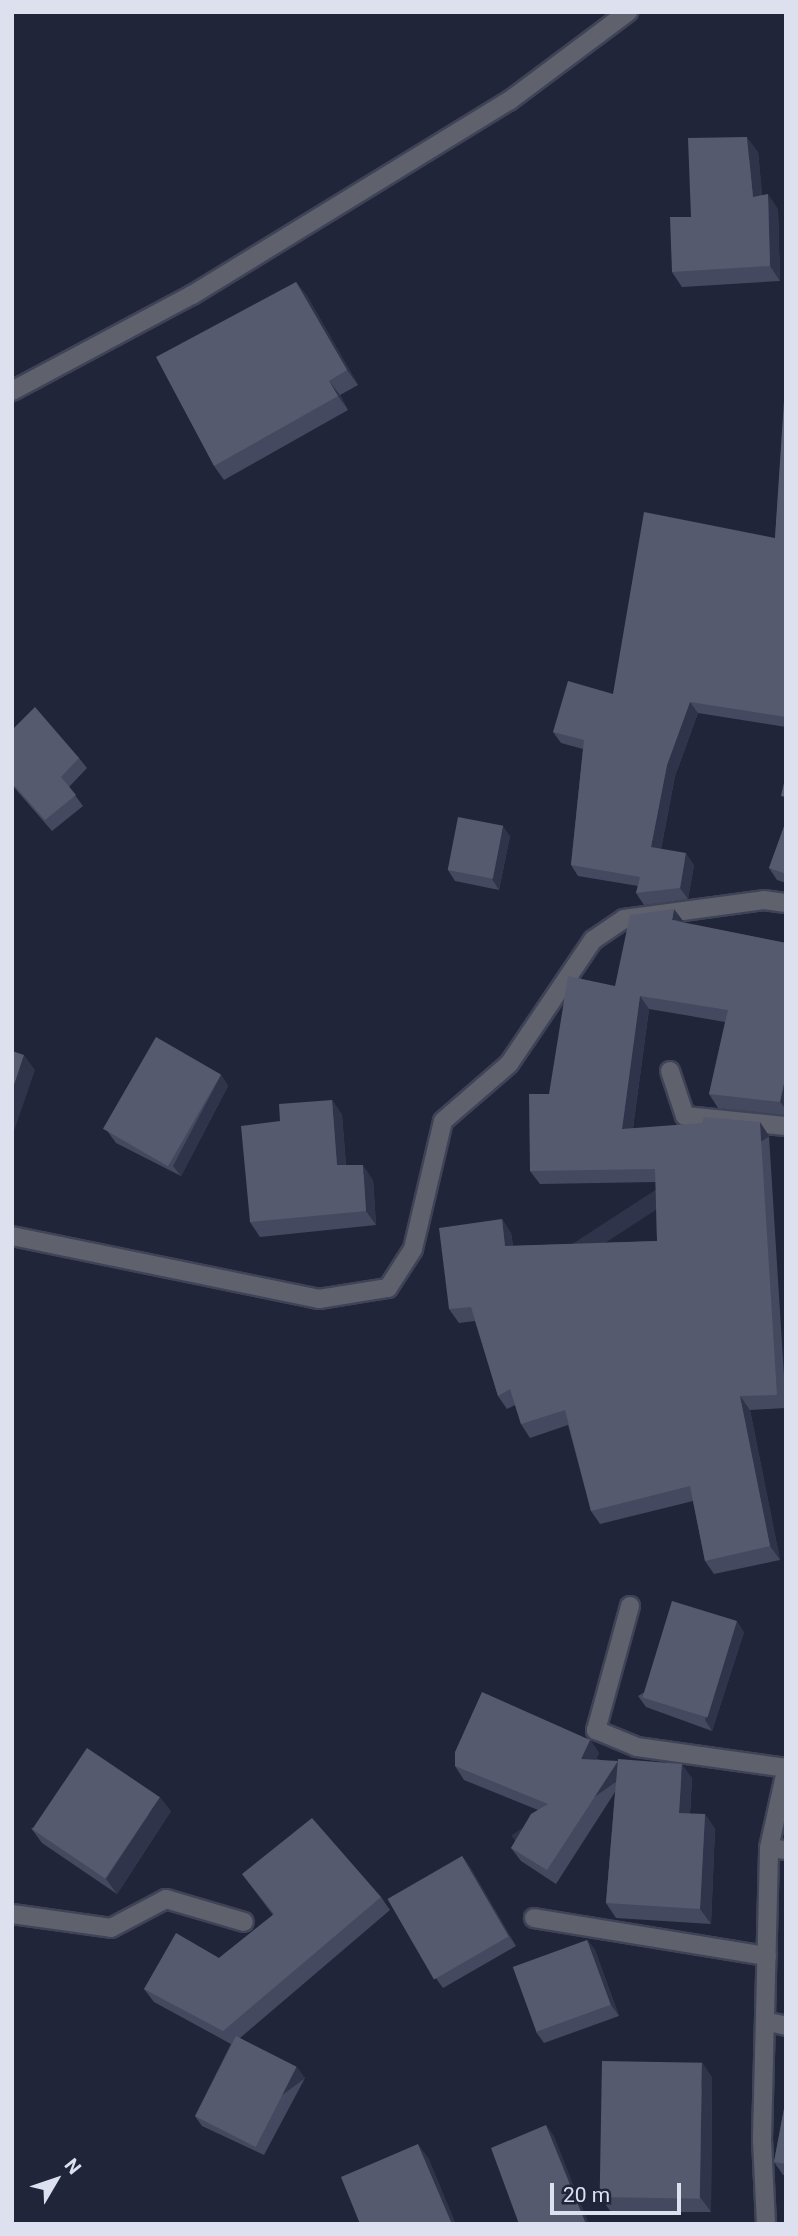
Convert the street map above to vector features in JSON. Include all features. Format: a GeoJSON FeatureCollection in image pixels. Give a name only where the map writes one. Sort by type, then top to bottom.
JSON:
{"type":"FeatureCollection","features":[{"type":"Feature","properties":{"kind":"street"},"geometry":{"type":"LineString","coordinates":[[12,391],[192,295],[509,102],[628,12]]}},
{"type":"Feature","properties":{"kind":"street"},"geometry":{"type":"LineString","coordinates":[[12,1236],[318,1298],[388,1288],[413,1249],[443,1121],[509,1064],[593,940],[624,919],[764,900],[786,903]]}},
{"type":"Feature","properties":{"kind":"street"},"geometry":{"type":"LineString","coordinates":[[670,1072],[685,1116],[786,1126]]}},
{"type":"Feature","properties":{"kind":"street"},"geometry":{"type":"LineString","coordinates":[[630,1606],[596,1730],[637,1747],[786,1769],[767,1956],[765,2021],[771,2222]]}},
{"type":"Feature","properties":{"kind":"street"},"geometry":{"type":"LineString","coordinates":[[12,1914],[111,1928],[166,1899],[244,1922]]}},
{"type":"Feature","properties":{"kind":"street"},"geometry":{"type":"LineString","coordinates":[[534,1918],[767,1956]]}},
{"type":"Feature","properties":{"kind":"street"},"geometry":{"type":"LineString","coordinates":[[765,2021],[786,2026]]}},
{"type":"Feature","properties":{"kind":"building"},"geometry":{"type":"Polygon","coordinates":[[[747,137],[753,197],[768,194],[770,266],[672,272],[670,217],[691,217],[688,138],[747,137]]]}},
{"type":"Feature","properties":{"kind":"building"},"geometry":{"type":"Polygon","coordinates":[[[296,282],[347,370],[329,381],[338,396],[214,466],[156,357],[296,282]]]}},
{"type":"Feature","properties":{"kind":"building"},"geometry":{"type":"Polygon","coordinates":[[[785,385],[786,717],[690,702],[667,765],[651,847],[686,853],[680,888],[636,893],[640,877],[571,865],[584,740],[553,732],[568,681],[613,694],[644,512],[775,538],[785,385]]]}},
{"type":"Feature","properties":{"kind":"building"},"geometry":{"type":"Polygon","coordinates":[[[35,707],[79,758],[61,777],[76,795],[45,820],[12,783],[12,730],[35,707]]]}},
{"type":"Feature","properties":{"kind":"building"},"geometry":{"type":"Polygon","coordinates":[[[786,774],[786,797],[781,796],[786,774]]]}},
{"type":"Feature","properties":{"kind":"building"},"geometry":{"type":"Polygon","coordinates":[[[458,817],[503,826],[493,879],[448,870],[458,817]]]}},
{"type":"Feature","properties":{"kind":"building"},"geometry":{"type":"Polygon","coordinates":[[[786,821],[786,874],[769,868],[786,821]]]}},
{"type":"Feature","properties":{"kind":"building"},"geometry":{"type":"Polygon","coordinates":[[[674,909],[672,920],[786,943],[786,1074],[780,1102],[709,1094],[728,1010],[640,996],[622,1129],[702,1123],[704,1117],[760,1122],[777,1395],[740,1396],[770,1546],[705,1561],[690,1486],[591,1511],[565,1410],[521,1424],[510,1389],[498,1396],[471,1307],[449,1309],[439,1228],[502,1219],[505,1246],[657,1241],[655,1169],[530,1171],[529,1094],[549,1094],[568,976],[615,986],[630,915],[674,909]]]}},
{"type":"Feature","properties":{"kind":"building"},"geometry":{"type":"Polygon","coordinates":[[[156,1037],[221,1074],[168,1166],[103,1129],[156,1037]]]}},
{"type":"Feature","properties":{"kind":"building"},"geometry":{"type":"Polygon","coordinates":[[[12,1051],[24,1055],[12,1091],[12,1051]]]}},
{"type":"Feature","properties":{"kind":"building"},"geometry":{"type":"Polygon","coordinates":[[[332,1100],[337,1165],[363,1165],[366,1211],[250,1222],[241,1126],[280,1121],[279,1104],[332,1100]]]}},
{"type":"Feature","properties":{"kind":"building"},"geometry":{"type":"Polygon","coordinates":[[[672,1601],[737,1621],[707,1717],[642,1698],[672,1601]]]}},
{"type":"Feature","properties":{"kind":"building"},"geometry":{"type":"Polygon","coordinates":[[[482,1692],[590,1740],[581,1759],[618,1761],[547,1870],[511,1848],[531,1814],[548,1804],[455,1766],[455,1752],[482,1692]]]}},
{"type":"Feature","properties":{"kind":"building"},"geometry":{"type":"Polygon","coordinates":[[[87,1748],[160,1797],[105,1878],[32,1829],[87,1748]]]}},
{"type":"Feature","properties":{"kind":"building"},"geometry":{"type":"Polygon","coordinates":[[[618,1759],[682,1764],[679,1813],[705,1814],[700,1909],[606,1903],[618,1759]]]}},
{"type":"Feature","properties":{"kind":"building"},"geometry":{"type":"Polygon","coordinates":[[[312,1818],[381,1897],[223,2031],[144,1989],[176,1933],[219,1958],[274,1914],[242,1874],[312,1818]]]}},
{"type":"Feature","properties":{"kind":"building"},"geometry":{"type":"Polygon","coordinates":[[[462,1856],[508,1937],[434,1980],[388,1899],[462,1856]]]}},
{"type":"Feature","properties":{"kind":"building"},"geometry":{"type":"Polygon","coordinates":[[[587,1940],[611,2005],[536,2032],[513,1967],[587,1940]]]}},
{"type":"Feature","properties":{"kind":"building"},"geometry":{"type":"Polygon","coordinates":[[[236,2036],[297,2067],[256,2147],[195,2116],[236,2036]]]}},
{"type":"Feature","properties":{"kind":"building"},"geometry":{"type":"Polygon","coordinates":[[[602,2061],[702,2063],[700,2199],[600,2197],[602,2061]]]}},
{"type":"Feature","properties":{"kind":"building"},"geometry":{"type":"Polygon","coordinates":[[[786,2098],[786,2164],[774,2162],[786,2098]]]}},
{"type":"Feature","properties":{"kind":"building"},"geometry":{"type":"Polygon","coordinates":[[[546,2125],[586,2224],[519,2224],[491,2148],[546,2125]]]}},
{"type":"Feature","properties":{"kind":"building"},"geometry":{"type":"Polygon","coordinates":[[[418,2144],[452,2224],[360,2224],[341,2177],[418,2144]]]}}]}
